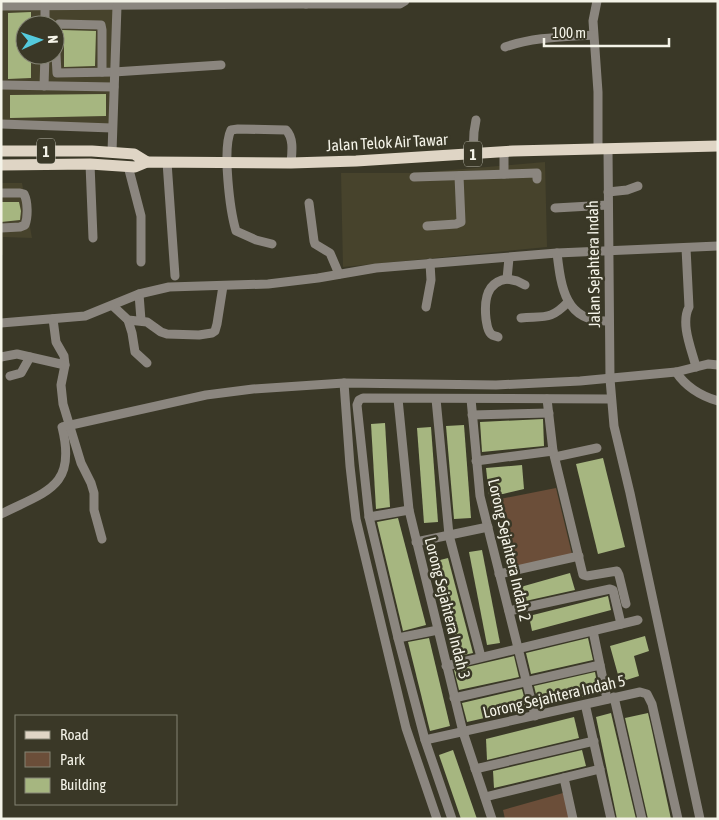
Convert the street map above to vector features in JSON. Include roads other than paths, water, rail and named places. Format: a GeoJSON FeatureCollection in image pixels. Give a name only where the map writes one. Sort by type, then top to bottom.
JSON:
{"type":"FeatureCollection","features":[{"type":"Feature","properties":{"kind":"main road","name":"Jalan Telok Air Tawar"},"geometry":{"type":"LineString","coordinates":[[1,165],[90,164],[135,167],[147,162],[291,163],[504,152],[718,146]]}},
{"type":"Feature","properties":{"kind":"main road","name":"Jalan Telok Air Tawar"},"geometry":{"type":"LineString","coordinates":[[1,151],[112,152],[134,154],[147,162]]}},
{"type":"Feature","properties":{"kind":"street"},"geometry":{"type":"LineString","coordinates":[[1,6],[116,6],[210,3],[400,4],[405,1]]}},
{"type":"Feature","properties":{"kind":"street","name":"Jalan Sejahtera Indah"},"geometry":{"type":"LineString","coordinates":[[597,1],[594,10],[593,35],[608,192],[610,379],[614,426],[700,819]]}},
{"type":"Feature","properties":{"kind":"street"},"geometry":{"type":"LineString","coordinates":[[45,6],[45,15]]}},
{"type":"Feature","properties":{"kind":"street"},"geometry":{"type":"LineString","coordinates":[[112,152],[116,6]]}},
{"type":"Feature","properties":{"kind":"street"},"geometry":{"type":"LineString","coordinates":[[65,24],[101,25],[102,72]]}},
{"type":"Feature","properties":{"kind":"street"},"geometry":{"type":"LineString","coordinates":[[505,47],[538,38],[593,35]]}},
{"type":"Feature","properties":{"kind":"street"},"geometry":{"type":"LineString","coordinates":[[44,65],[44,86]]}},
{"type":"Feature","properties":{"kind":"street"},"geometry":{"type":"LineString","coordinates":[[57,65],[57,73],[114,72],[221,65]]}},
{"type":"Feature","properties":{"kind":"street"},"geometry":{"type":"LineString","coordinates":[[1,85],[114,87]]}},
{"type":"Feature","properties":{"kind":"street"},"geometry":{"type":"LineString","coordinates":[[473,154],[476,120]]}},
{"type":"Feature","properties":{"kind":"street"},"geometry":{"type":"LineString","coordinates":[[1,124],[112,128]]}},
{"type":"Feature","properties":{"kind":"street"},"geometry":{"type":"LineString","coordinates":[[272,244],[256,240],[236,231],[233,223],[227,163],[228,137],[231,130],[286,130],[290,134],[291,163]]}},
{"type":"Feature","properties":{"kind":"street"},"geometry":{"type":"LineString","coordinates":[[504,152],[504,174]]}},
{"type":"Feature","properties":{"kind":"street"},"geometry":{"type":"LineString","coordinates":[[167,162],[175,276]]}},
{"type":"Feature","properties":{"kind":"street"},"geometry":{"type":"LineString","coordinates":[[90,164],[93,238]]}},
{"type":"Feature","properties":{"kind":"street"},"geometry":{"type":"LineString","coordinates":[[128,166],[140,216],[141,262]]}},
{"type":"Feature","properties":{"kind":"street"},"geometry":{"type":"LineString","coordinates":[[414,177],[537,173],[537,179]]}},
{"type":"Feature","properties":{"kind":"street"},"geometry":{"type":"LineString","coordinates":[[427,226],[461,222],[459,176]]}},
{"type":"Feature","properties":{"kind":"street"},"geometry":{"type":"LineString","coordinates":[[608,192],[627,190],[638,186]]}},
{"type":"Feature","properties":{"kind":"street"},"geometry":{"type":"LineString","coordinates":[[1,193],[20,193],[24,194],[26,198],[25,225],[20,228],[1,228]]}},
{"type":"Feature","properties":{"kind":"street"},"geometry":{"type":"LineString","coordinates":[[310,203],[315,244],[330,253],[339,274]]}},
{"type":"Feature","properties":{"kind":"street"},"geometry":{"type":"LineString","coordinates":[[556,208],[608,206]]}},
{"type":"Feature","properties":{"kind":"street"},"geometry":{"type":"LineString","coordinates":[[1,324],[85,316],[139,294],[169,287],[286,282],[376,268],[557,253],[718,246]]}},
{"type":"Feature","properties":{"kind":"street"},"geometry":{"type":"LineString","coordinates":[[686,248],[689,304],[686,323],[696,367]]}},
{"type":"Feature","properties":{"kind":"street"},"geometry":{"type":"LineString","coordinates":[[557,253],[561,284],[568,302],[582,315],[592,320],[609,321]]}},
{"type":"Feature","properties":{"kind":"street"},"geometry":{"type":"LineString","coordinates":[[507,279],[509,258]]}},
{"type":"Feature","properties":{"kind":"street"},"geometry":{"type":"LineString","coordinates":[[426,307],[430,280],[430,263]]}},
{"type":"Feature","properties":{"kind":"street"},"geometry":{"type":"LineString","coordinates":[[498,337],[490,334],[485,313],[486,298],[492,286],[499,280],[507,279],[525,285]]}},
{"type":"Feature","properties":{"kind":"street"},"geometry":{"type":"LineString","coordinates":[[128,320],[147,322],[166,334],[192,335],[212,333],[218,324],[223,286]]}},
{"type":"Feature","properties":{"kind":"street"},"geometry":{"type":"LineString","coordinates":[[139,294],[141,320]]}},
{"type":"Feature","properties":{"kind":"street"},"geometry":{"type":"LineString","coordinates":[[521,318],[557,314],[568,302]]}},
{"type":"Feature","properties":{"kind":"street"},"geometry":{"type":"LineString","coordinates":[[113,306],[128,320],[135,352],[147,363]]}},
{"type":"Feature","properties":{"kind":"street"},"geometry":{"type":"LineString","coordinates":[[53,319],[54,334],[56,342],[62,351],[64,365],[61,378],[61,393],[68,425],[94,493],[94,510],[102,539]]}},
{"type":"Feature","properties":{"kind":"street"},"geometry":{"type":"LineString","coordinates":[[1,357],[17,354],[64,365]]}},
{"type":"Feature","properties":{"kind":"street"},"geometry":{"type":"LineString","coordinates":[[10,376],[20,373],[30,357]]}},
{"type":"Feature","properties":{"kind":"street"},"geometry":{"type":"LineString","coordinates":[[1,514],[45,492],[60,478],[65,470],[67,460],[62,427],[206,395],[297,385],[344,383],[496,385],[610,379],[676,372],[708,364],[718,365]]}},
{"type":"Feature","properties":{"kind":"street"},"geometry":{"type":"LineString","coordinates":[[676,372],[688,386],[702,395],[718,401]]}},
{"type":"Feature","properties":{"kind":"street"},"geometry":{"type":"LineString","coordinates":[[344,383],[356,519],[406,728],[438,819]]}},
{"type":"Feature","properties":{"kind":"street"},"geometry":{"type":"LineString","coordinates":[[452,819],[425,740],[369,517],[357,405],[359,400],[363,398],[611,399]]}},
{"type":"Feature","properties":{"kind":"street","name":"Lorong Sejahtera Indah 3"},"geometry":{"type":"LineString","coordinates":[[398,398],[409,510],[416,542],[463,732],[492,819]]}},
{"type":"Feature","properties":{"kind":"street"},"geometry":{"type":"LineString","coordinates":[[436,399],[449,535],[481,657]]}},
{"type":"Feature","properties":{"kind":"street","name":"Lorong Sejahtera Indah 2"},"geometry":{"type":"LineString","coordinates":[[471,399],[480,496],[535,716]]}},
{"type":"Feature","properties":{"kind":"street"},"geometry":{"type":"LineString","coordinates":[[547,399],[554,454],[578,556],[585,576],[617,571],[626,604]]}},
{"type":"Feature","properties":{"kind":"street"},"geometry":{"type":"LineString","coordinates":[[472,415],[549,413]]}},
{"type":"Feature","properties":{"kind":"street"},"geometry":{"type":"LineString","coordinates":[[476,462],[597,448]]}},
{"type":"Feature","properties":{"kind":"street"},"geometry":{"type":"LineString","coordinates":[[369,517],[409,510]]}},
{"type":"Feature","properties":{"kind":"street"},"geometry":{"type":"LineString","coordinates":[[416,542],[488,527]]}},
{"type":"Feature","properties":{"kind":"street"},"geometry":{"type":"LineString","coordinates":[[499,574],[578,556]]}},
{"type":"Feature","properties":{"kind":"street"},"geometry":{"type":"LineString","coordinates":[[508,611],[610,589],[613,590],[621,624]]}},
{"type":"Feature","properties":{"kind":"street"},"geometry":{"type":"LineString","coordinates":[[446,666],[638,620]]}},
{"type":"Feature","properties":{"kind":"street"},"geometry":{"type":"LineString","coordinates":[[398,638],[438,630]]}},
{"type":"Feature","properties":{"kind":"street"},"geometry":{"type":"LineString","coordinates":[[593,631],[600,665],[611,698],[642,819]]}},
{"type":"Feature","properties":{"kind":"street"},"geometry":{"type":"LineString","coordinates":[[454,698],[600,665]]}},
{"type":"Feature","properties":{"kind":"street","name":"Lorong Sejahtera Indah 5"},"geometry":{"type":"LineString","coordinates":[[425,740],[611,698],[640,692],[647,694],[650,698],[678,819]]}},
{"type":"Feature","properties":{"kind":"street"},"geometry":{"type":"LineString","coordinates":[[586,708],[611,819]]}},
{"type":"Feature","properties":{"kind":"street"},"geometry":{"type":"LineString","coordinates":[[475,768],[594,741]]}},
{"type":"Feature","properties":{"kind":"street"},"geometry":{"type":"LineString","coordinates":[[485,797],[600,769]]}},
{"type":"Feature","properties":{"kind":"street"},"geometry":{"type":"LineString","coordinates":[[564,778],[573,819]]}}]}
